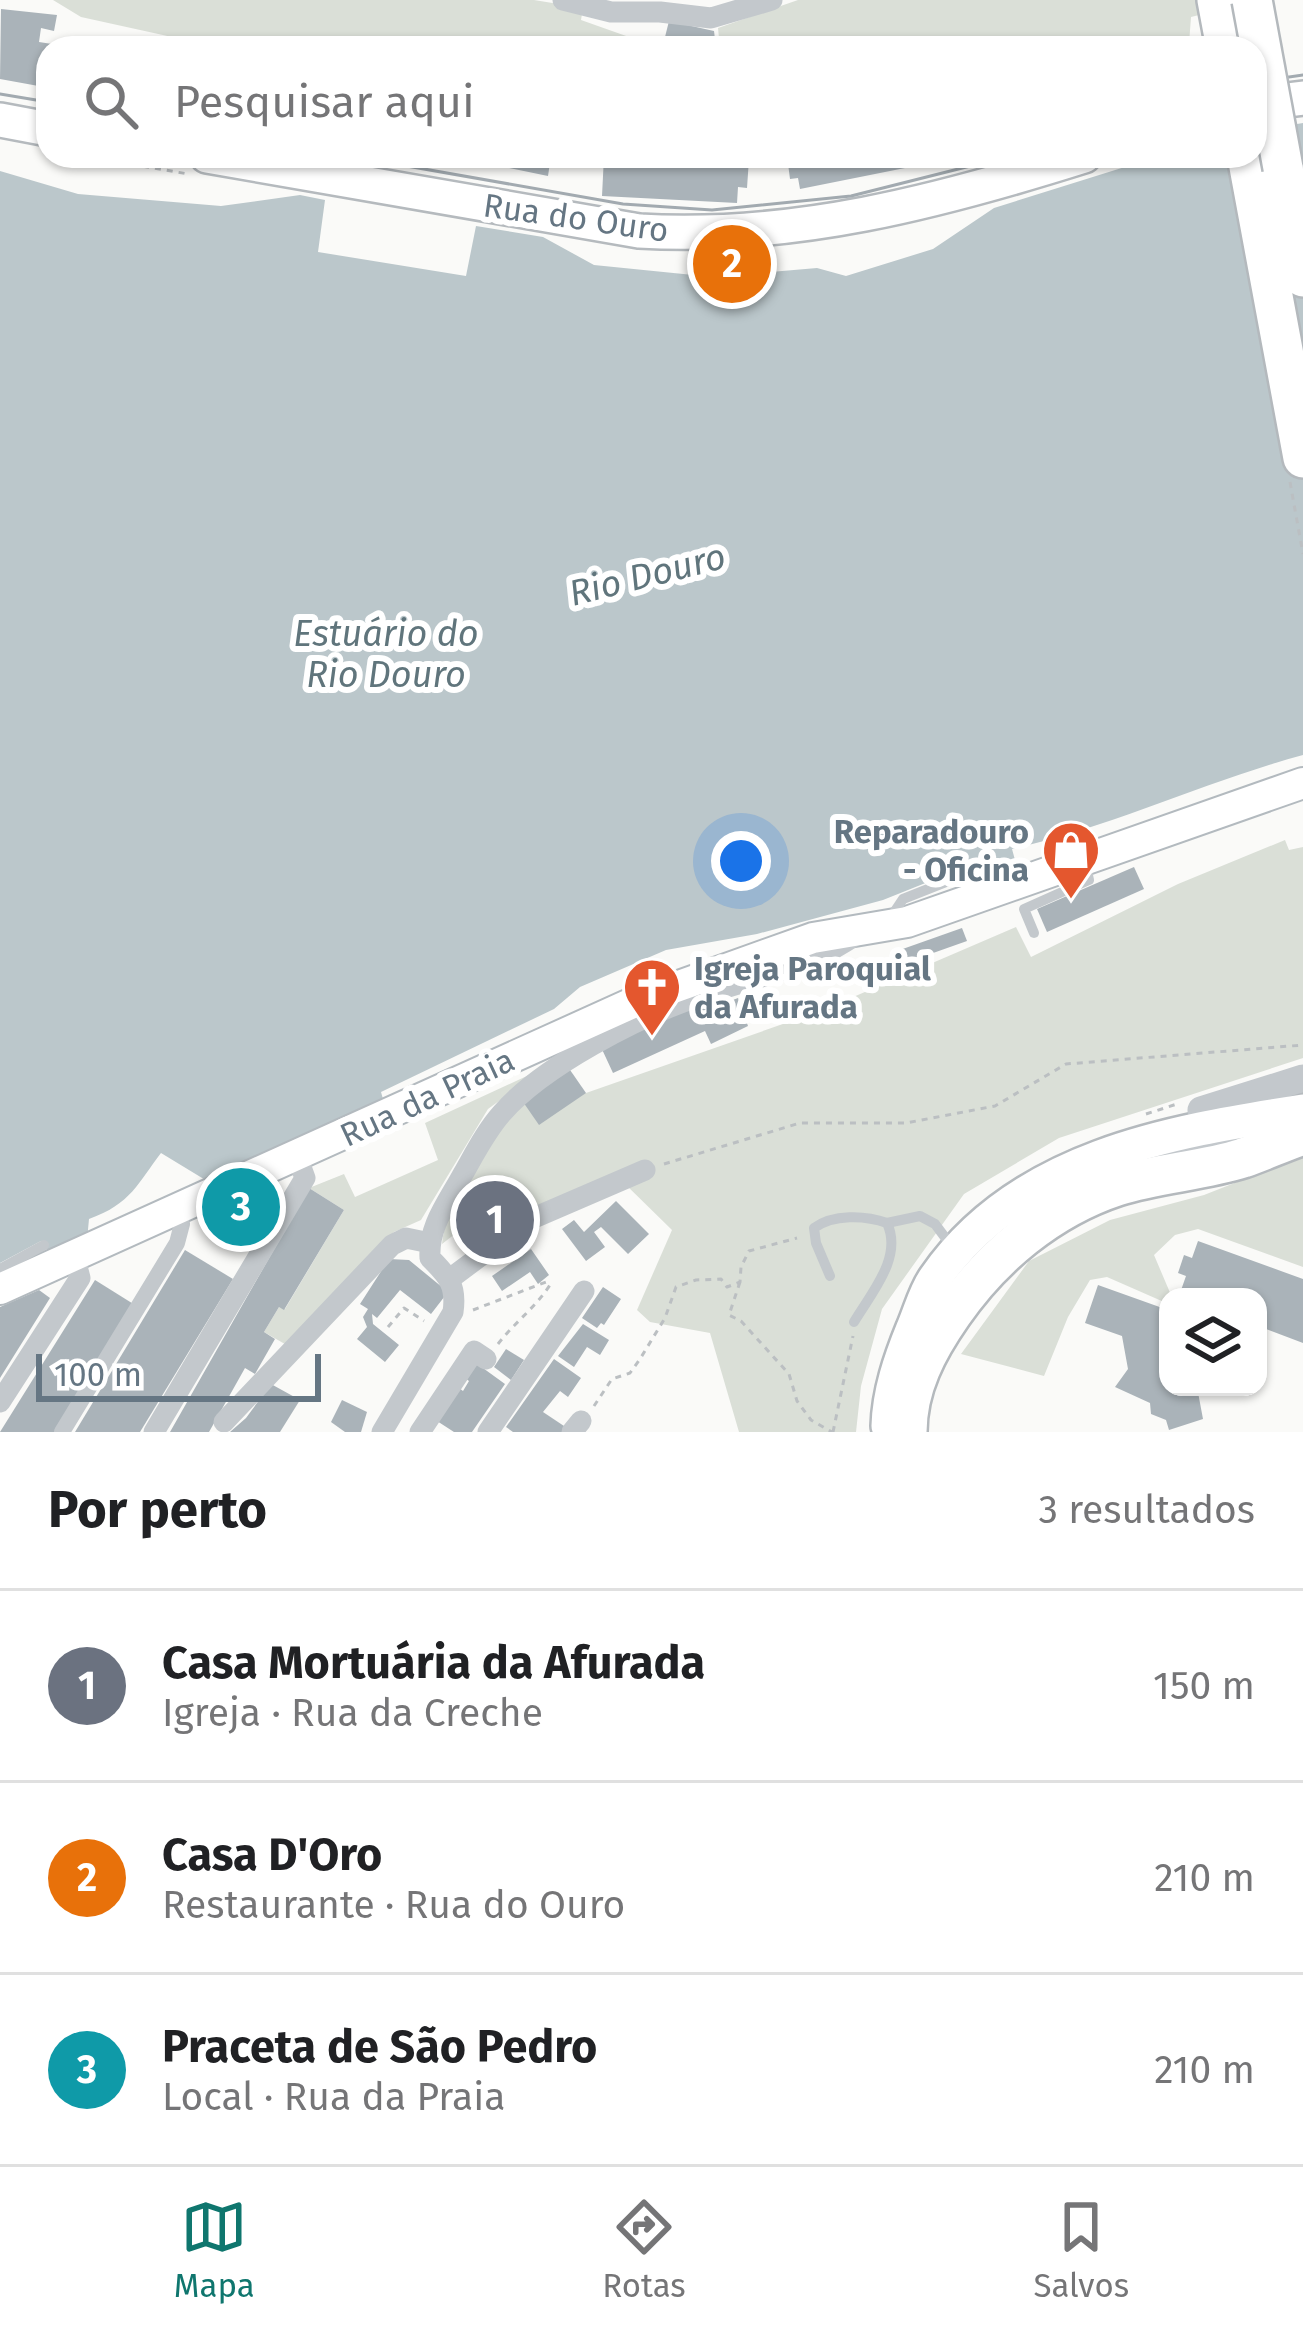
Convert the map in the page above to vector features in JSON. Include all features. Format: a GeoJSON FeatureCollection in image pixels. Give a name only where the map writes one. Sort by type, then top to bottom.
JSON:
{"type":"FeatureCollection","features":[{"type":"Feature","properties":{"kind":"highway"},"geometry":{"type":"LineString","coordinates":[[1217,0],[1224,36]]}},
{"type":"Feature","properties":{"kind":"highway"},"geometry":{"type":"LineString","coordinates":[[1252,0],[1259,36]]}},
{"type":"Feature","properties":{"kind":"highway"},"geometry":{"type":"LineString","coordinates":[[1267,81],[1303,277]]}},
{"type":"Feature","properties":{"kind":"highway"},"geometry":{"type":"LineString","coordinates":[[1248,168],[1303,458]]}},
{"type":"Feature","properties":{"kind":"highway"},"geometry":{"type":"LineString","coordinates":[[907,1432],[919,1370],[933,1341],[962,1299],[1012,1244],[1071,1206],[1117,1186],[1242,1158],[1303,1132]]}},
{"type":"Feature","properties":{"kind":"main road"},"geometry":{"type":"LineString","coordinates":[[1267,102],[1303,98]]}},
{"type":"Feature","properties":{"kind":"main road"},"geometry":{"type":"LineString","coordinates":[[0,120],[36,126]]}},
{"type":"Feature","properties":{"kind":"main road","name":"Rua do Ouro"},"geometry":{"type":"LineString","coordinates":[[276,168],[638,231],[689,234],[809,226],[870,216],[1044,168]]}},
{"type":"Feature","properties":{"kind":"main road","name":"Rua da Praia"},"geometry":{"type":"LineString","coordinates":[[0,1289],[637,1001],[814,938],[896,924],[1303,783]]}},
{"type":"Feature","properties":{"kind":"main road"},"geometry":{"type":"LineString","coordinates":[[869,1432],[878,1373],[891,1333],[919,1278],[947,1240],[982,1206],[1039,1168],[1105,1138],[1201,1110]]}},
{"type":"Feature","properties":{"kind":"main road"},"geometry":{"type":"LineString","coordinates":[[888,1432],[899,1364],[932,1282],[985,1222],[1017,1198],[1091,1157],[1238,1130],[1303,1111]]}},
{"type":"Feature","properties":{"kind":"street"},"geometry":{"type":"LineString","coordinates":[[563,0],[611,11],[658,6],[711,18],[772,0]]}},
{"type":"Feature","properties":{"kind":"street"},"geometry":{"type":"LineString","coordinates":[[382,1432],[453,1312],[456,1293],[451,1279],[430,1258],[431,1232],[488,1130],[521,1094],[596,1042],[697,997],[759,980],[834,951],[863,930]]}},
{"type":"Feature","properties":{"kind":"street"},"geometry":{"type":"LineString","coordinates":[[1201,1110],[1303,1078]]}},
{"type":"Feature","properties":{"kind":"street"},"geometry":{"type":"LineString","coordinates":[[154,1432],[305,1178],[297,1156]]}},
{"type":"Feature","properties":{"kind":"street"},"geometry":{"type":"LineString","coordinates":[[451,1279],[529,1220],[645,1170]]}},
{"type":"Feature","properties":{"kind":"street"},"geometry":{"type":"LineString","coordinates":[[62,1432],[177,1243],[182,1224],[176,1210]]}},
{"type":"Feature","properties":{"kind":"street"},"geometry":{"type":"LineString","coordinates":[[221,1427],[392,1245],[406,1238],[430,1243]]}},
{"type":"Feature","properties":{"kind":"street"},"geometry":{"type":"LineString","coordinates":[[0,1402],[80,1278],[74,1255]]}},
{"type":"Feature","properties":{"kind":"street"},"geometry":{"type":"LineString","coordinates":[[488,1432],[584,1291]]}},
{"type":"Feature","properties":{"kind":"street"},"geometry":{"type":"LineString","coordinates":[[419,1432],[474,1352],[486,1359]]}},
{"type":"Feature","properties":{"kind":"lane"},"geometry":{"type":"LineString","coordinates":[[1034,933],[1024,909],[1089,880],[1084,858]]}},
{"type":"Feature","properties":{"kind":"lane"},"geometry":{"type":"LineString","coordinates":[[896,924],[895,910],[903,899],[971,872]]}},
{"type":"Feature","properties":{"kind":"lane"},"geometry":{"type":"LineString","coordinates":[[1238,1130],[1303,1132]]}},
{"type":"Feature","properties":{"kind":"lane"},"geometry":{"type":"LineString","coordinates":[[830,1276],[814,1228],[826,1220],[887,1222],[920,1216],[935,1224],[947,1240]]}},
{"type":"Feature","properties":{"kind":"lane"},"geometry":{"type":"LineString","coordinates":[[854,1322],[891,1258],[894,1238],[887,1222]]}},
{"type":"Feature","properties":{"kind":"lane"},"geometry":{"type":"LineString","coordinates":[[0,1269],[44,1245]]}},
{"type":"Feature","properties":{"kind":"path"},"geometry":{"type":"LineString","coordinates":[[645,1170],[800,1123],[906,1123],[995,1106],[1066,1064],[1303,1045]]}},
{"type":"Feature","properties":{"kind":"path"},"geometry":{"type":"LineString","coordinates":[[814,1228],[795,1239],[749,1250],[740,1267],[730,1315],[742,1321],[790,1374],[797,1401],[811,1420],[833,1432],[854,1322]]}},
{"type":"Feature","properties":{"kind":"path"},"geometry":{"type":"LineString","coordinates":[[577,1426],[612,1379],[630,1373],[665,1318],[676,1287],[696,1280],[721,1280],[727,1287],[740,1282]]}},
{"type":"Feature","properties":{"kind":"path"},"geometry":{"type":"LineString","coordinates":[[484,1309],[546,1282],[550,1285],[534,1310],[520,1315],[486,1359]]}},
{"type":"Feature","properties":{"kind":"path"},"geometry":{"type":"LineString","coordinates":[[388,1327],[404,1308],[440,1331]]}},
{"type":"Feature","properties":{"kind":"shaded area"},"geometry":{"type":"Polygon","coordinates":[[[53,0],[534,0],[583,8],[581,20],[626,36],[167,36],[81,17],[53,0]]]}},
{"type":"Feature","properties":{"kind":"shaded area"},"geometry":{"type":"Polygon","coordinates":[[[798,0],[1260,0],[1191,17],[1190,36],[719,36],[718,28],[798,0]]]}},
{"type":"Feature","properties":{"kind":"shaded area"},"geometry":{"type":"Polygon","coordinates":[[[1285,840],[1289,850],[1303,847],[1303,1058],[1059,1138],[964,1194],[882,1309],[861,1386],[856,1432],[739,1432],[710,1333],[650,1322],[637,1310],[672,1230],[622,1181],[521,1218],[504,1196],[442,1244],[462,1188],[521,1099],[586,1093],[823,1010],[1016,927],[1031,957],[1178,884],[1285,840]]]}},
{"type":"Feature","properties":{"kind":"shaded area"},"geometry":{"type":"Polygon","coordinates":[[[544,1068],[488,1109],[421,1220],[394,1232],[290,1347],[264,1332],[279,1307],[285,1309],[344,1210],[309,1188],[344,1174],[355,1197],[438,1160],[425,1123],[544,1068]]]}},
{"type":"Feature","properties":{"kind":"shaded area"},"geometry":{"type":"Polygon","coordinates":[[[1303,1156],[1303,1267],[1198,1229],[1175,1235],[1154,1255],[1168,1288],[1159,1288],[1159,1300],[1107,1277],[1090,1280],[1068,1317],[1044,1376],[961,1354],[1029,1261],[1110,1220],[1204,1195],[1303,1156]]]}},
{"type":"Feature","properties":{"kind":"water","name":"Estuário do Rio Douro"},"geometry":{"type":"Polygon","coordinates":[[[1303,123],[1303,755],[1086,829],[1012,849],[1015,860],[973,877],[968,866],[883,900],[757,934],[666,950],[580,987],[554,1009],[381,1092],[385,1106],[212,1184],[161,1153],[124,1199],[89,1219],[87,1240],[51,1255],[41,1241],[0,1263],[0,171],[78,194],[221,206],[300,195],[325,200],[318,252],[466,276],[476,226],[543,237],[594,265],[713,277],[817,268],[846,276],[933,249],[994,208],[1122,168],[1267,168],[1267,129],[1303,123]]]}},
{"type":"Feature","properties":{"kind":"building"},"geometry":{"type":"Polygon","coordinates":[[[1,9],[57,15],[54,31],[41,28],[36,36],[36,86],[0,79],[1,9]]]}},
{"type":"Feature","properties":{"kind":"building"},"geometry":{"type":"Polygon","coordinates":[[[669,21],[714,31],[715,36],[665,36],[669,21]]]}},
{"type":"Feature","properties":{"kind":"building"},"geometry":{"type":"Polygon","coordinates":[[[510,168],[549,168],[548,176],[510,168]]]}},
{"type":"Feature","properties":{"kind":"building"},"geometry":{"type":"Polygon","coordinates":[[[603,168],[748,168],[747,188],[738,187],[737,203],[602,196],[603,168]]]}},
{"type":"Feature","properties":{"kind":"building"},"geometry":{"type":"Polygon","coordinates":[[[789,168],[905,168],[800,189],[798,178],[790,179],[789,168]]]}},
{"type":"Feature","properties":{"kind":"building"},"geometry":{"type":"Polygon","coordinates":[[[709,249],[752,249],[753,272],[712,277],[709,249]]]}},
{"type":"Feature","properties":{"kind":"building"},"geometry":{"type":"Polygon","coordinates":[[[1134,867],[1144,889],[1047,932],[1037,909],[1134,867]]]}},
{"type":"Feature","properties":{"kind":"building"},"geometry":{"type":"Polygon","coordinates":[[[962,928],[967,941],[902,964],[897,951],[962,928]]]}},
{"type":"Feature","properties":{"kind":"building","name":"Igreja Paroquial da Afurada"},"geometry":{"type":"Polygon","coordinates":[[[706,998],[715,1021],[729,1013],[725,1003],[738,998],[748,1026],[711,1044],[705,1031],[613,1073],[600,1045],[706,998]]]}},
{"type":"Feature","properties":{"kind":"building"},"geometry":{"type":"Polygon","coordinates":[[[568,1067],[586,1093],[539,1125],[521,1099],[568,1067]]]}},
{"type":"Feature","properties":{"kind":"building"},"geometry":{"type":"Polygon","coordinates":[[[309,1188],[344,1210],[284,1310],[279,1307],[264,1332],[275,1339],[255,1374],[245,1368],[209,1432],[170,1432],[309,1188]]]}},
{"type":"Feature","properties":{"kind":"building"},"geometry":{"type":"Polygon","coordinates":[[[505,1196],[521,1218],[484,1245],[479,1238],[475,1241],[468,1223],[505,1196]]]}},
{"type":"Feature","properties":{"kind":"building"},"geometry":{"type":"Polygon","coordinates":[[[616,1201],[649,1234],[628,1254],[601,1227],[594,1232],[605,1247],[586,1261],[562,1229],[574,1220],[584,1232],[616,1201]]]}},
{"type":"Feature","properties":{"kind":"building"},"geometry":{"type":"Polygon","coordinates":[[[1198,1241],[1303,1279],[1303,1343],[1267,1329],[1267,1288],[1182,1288],[1186,1276],[1178,1273],[1184,1255],[1192,1258],[1198,1241]]]}},
{"type":"Feature","properties":{"kind":"building"},"geometry":{"type":"Polygon","coordinates":[[[531,1249],[549,1275],[538,1284],[530,1272],[502,1291],[492,1276],[531,1249]]]}},
{"type":"Feature","properties":{"kind":"building"},"geometry":{"type":"Polygon","coordinates":[[[185,1250],[233,1279],[140,1432],[75,1432],[185,1250]]]}},
{"type":"Feature","properties":{"kind":"building"},"geometry":{"type":"Polygon","coordinates":[[[389,1259],[409,1260],[448,1292],[431,1314],[400,1290],[377,1318],[372,1314],[373,1324],[399,1345],[385,1362],[357,1339],[367,1327],[363,1317],[368,1309],[360,1304],[389,1259]]]}},
{"type":"Feature","properties":{"kind":"building"},"geometry":{"type":"Polygon","coordinates":[[[95,1280],[135,1305],[57,1432],[0,1432],[95,1280]]]}},
{"type":"Feature","properties":{"kind":"building"},"geometry":{"type":"Polygon","coordinates":[[[1098,1285],[1159,1307],[1159,1396],[1199,1396],[1203,1419],[1169,1430],[1166,1420],[1151,1414],[1150,1403],[1115,1387],[1128,1369],[1122,1336],[1085,1323],[1098,1285]]]}},
{"type":"Feature","properties":{"kind":"building"},"geometry":{"type":"Polygon","coordinates":[[[603,1287],[621,1299],[597,1328],[582,1318],[603,1287]]]}},
{"type":"Feature","properties":{"kind":"building"},"geometry":{"type":"Polygon","coordinates":[[[39,1290],[50,1298],[0,1378],[0,1307],[39,1290]]]}},
{"type":"Feature","properties":{"kind":"building"},"geometry":{"type":"Polygon","coordinates":[[[583,1324],[609,1340],[600,1355],[587,1347],[574,1367],[558,1356],[583,1324]]]}},
{"type":"Feature","properties":{"kind":"building"},"geometry":{"type":"Polygon","coordinates":[[[506,1349],[524,1360],[511,1380],[494,1367],[506,1349]]]}},
{"type":"Feature","properties":{"kind":"building"},"geometry":{"type":"Polygon","coordinates":[[[554,1359],[581,1378],[568,1397],[560,1391],[543,1412],[573,1432],[513,1432],[506,1427],[554,1359]]]}},
{"type":"Feature","properties":{"kind":"building"},"geometry":{"type":"Polygon","coordinates":[[[476,1363],[505,1384],[472,1432],[454,1432],[437,1421],[459,1388],[463,1391],[469,1381],[465,1378],[476,1363]]]}},
{"type":"Feature","properties":{"kind":"building"},"geometry":{"type":"Polygon","coordinates":[[[271,1384],[300,1400],[280,1432],[230,1432],[246,1418],[271,1384]]]}},
{"type":"Feature","properties":{"kind":"building"},"geometry":{"type":"Polygon","coordinates":[[[342,1400],[367,1412],[361,1432],[345,1432],[331,1422],[342,1400]]]}},
{"type":"Feature","properties":{"kind":"tram line"},"geometry":{"type":"LineString","coordinates":[[1267,80],[1303,75]]}},
{"type":"Feature","properties":{"kind":"tram line"},"geometry":{"type":"LineString","coordinates":[[0,94],[36,100]]}},
{"type":"Feature","properties":{"kind":"tram line"},"geometry":{"type":"LineString","coordinates":[[418,168],[623,204],[712,210],[851,196],[962,168]]}},
{"type":"Feature","properties":{"kind":"place","name":"Casa D'Oro"},"geometry":{"type":"Point","coordinates":[732,264]}},
{"type":"Feature","properties":{"kind":"place","name":"Reparadouro - Oficina"},"geometry":{"type":"Point","coordinates":[1071,901]}},
{"type":"Feature","properties":{"kind":"place","name":"Igreja Paroquial da Afurada"},"geometry":{"type":"Point","coordinates":[652,1038]}},
{"type":"Feature","properties":{"kind":"place","name":"Praceta de São Pedro"},"geometry":{"type":"Point","coordinates":[241,1207]}},
{"type":"Feature","properties":{"kind":"place","name":"Casa Mortuária da Afurada"},"geometry":{"type":"Point","coordinates":[495,1220]}},
{"type":"Feature","properties":{"kind":"water label","name":"Rio Douro"},"geometry":{"type":"Point","coordinates":[647,574]}}]}
